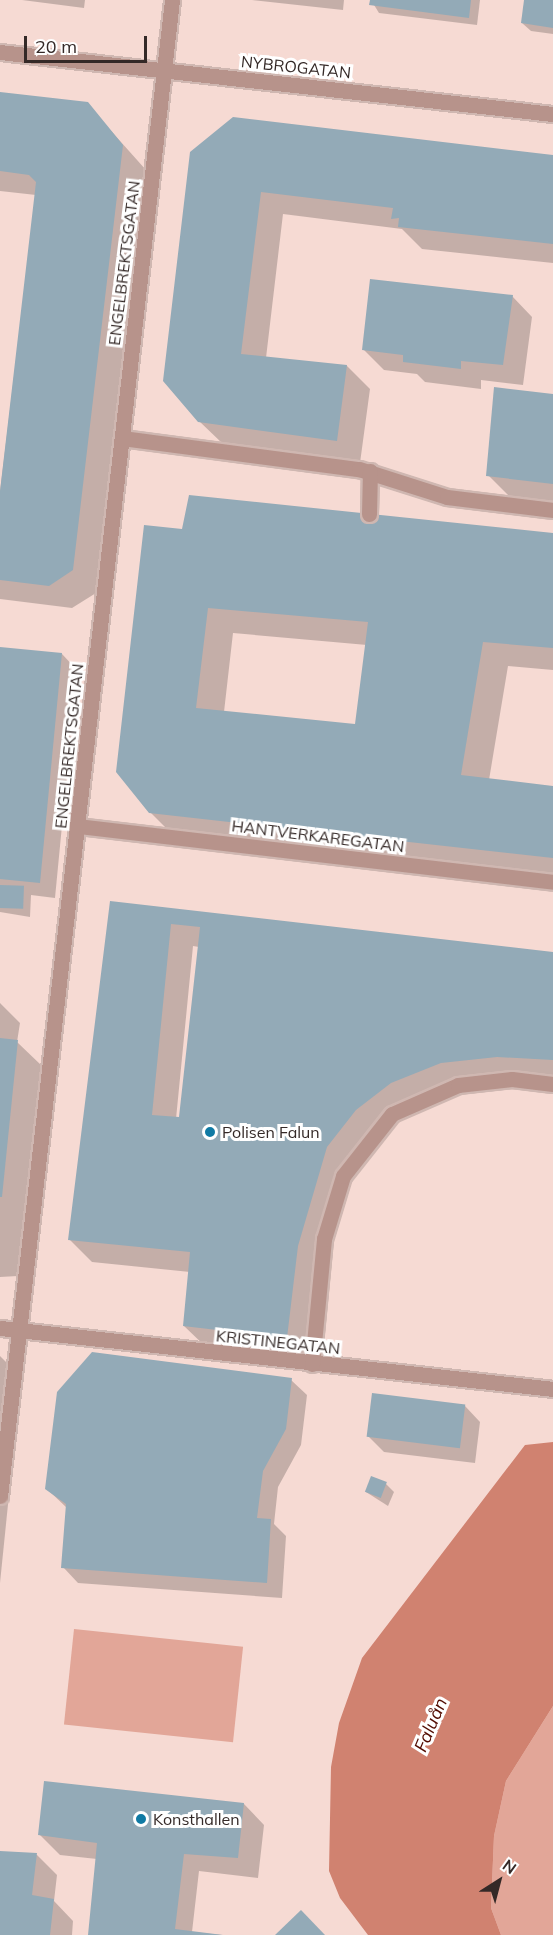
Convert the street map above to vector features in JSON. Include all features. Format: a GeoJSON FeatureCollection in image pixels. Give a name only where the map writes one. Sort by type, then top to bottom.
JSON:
{"type":"FeatureCollection","features":[{"type":"Feature","properties":{"kind":"street","name":"ENGELBREKTSGATAN"},"geometry":{"type":"LineString","coordinates":[[0,1496],[22,1330],[172,0]]}},
{"type":"Feature","properties":{"kind":"street","name":"NYBROGATAN"},"geometry":{"type":"LineString","coordinates":[[0,52],[553,114]]}},
{"type":"Feature","properties":{"kind":"street"},"geometry":{"type":"LineString","coordinates":[[122,438],[370,471],[447,497],[553,510]]}},
{"type":"Feature","properties":{"kind":"street"},"geometry":{"type":"LineString","coordinates":[[369,514],[370,471]]}},
{"type":"Feature","properties":{"kind":"street","name":"HANTVERKAREGATAN"},"geometry":{"type":"LineString","coordinates":[[78,826],[553,882]]}},
{"type":"Feature","properties":{"kind":"street"},"geometry":{"type":"LineString","coordinates":[[312,1364],[324,1239],[343,1176],[392,1114],[458,1085],[512,1079],[553,1084]]}},
{"type":"Feature","properties":{"kind":"street","name":"KRISTINEGATAN"},"geometry":{"type":"LineString","coordinates":[[0,1328],[553,1389]]}},
{"type":"Feature","properties":{"kind":"shaded area"},"geometry":{"type":"Polygon","coordinates":[[[74,1629],[243,1647],[233,1742],[64,1724],[74,1629]]]}},
{"type":"Feature","properties":{"kind":"shaded area"},"geometry":{"type":"Polygon","coordinates":[[[553,1706],[553,1935],[501,1935],[491,1908],[494,1836],[506,1781],[553,1706]]]}},
{"type":"Feature","properties":{"kind":"water","name":"Faluån"},"geometry":{"type":"Polygon","coordinates":[[[553,1442],[553,1706],[506,1781],[494,1836],[491,1908],[501,1935],[368,1935],[340,1898],[329,1871],[331,1767],[339,1723],[362,1658],[525,1445],[553,1442]]]}},
{"type":"Feature","properties":{"kind":"building"},"geometry":{"type":"Polygon","coordinates":[[[370,0],[471,0],[469,18],[369,5],[370,0]]]}},
{"type":"Feature","properties":{"kind":"building"},"geometry":{"type":"Polygon","coordinates":[[[524,0],[553,0],[553,28],[521,23],[524,0]]]}},
{"type":"Feature","properties":{"kind":"building"},"geometry":{"type":"Polygon","coordinates":[[[0,92],[88,102],[123,145],[73,570],[49,586],[0,580],[0,491],[36,182],[29,175],[0,171],[0,92]]]}},
{"type":"Feature","properties":{"kind":"building"},"geometry":{"type":"Polygon","coordinates":[[[233,117],[553,155],[553,244],[398,227],[399,218],[391,219],[393,208],[261,192],[241,354],[347,365],[337,441],[198,422],[163,381],[190,152],[233,117]]]}},
{"type":"Feature","properties":{"kind":"building"},"geometry":{"type":"Polygon","coordinates":[[[370,279],[513,295],[503,365],[461,361],[461,369],[403,362],[403,355],[362,350],[370,279]]]}},
{"type":"Feature","properties":{"kind":"building"},"geometry":{"type":"Polygon","coordinates":[[[494,387],[553,394],[553,484],[486,476],[494,387]]]}},
{"type":"Feature","properties":{"kind":"building"},"geometry":{"type":"Polygon","coordinates":[[[189,495],[553,533],[553,648],[483,642],[461,775],[553,786],[553,858],[149,813],[116,772],[144,525],[182,529],[189,495]],[[208,608],[196,708],[355,724],[368,622],[208,608]]]}},
{"type":"Feature","properties":{"kind":"building"},"geometry":{"type":"Polygon","coordinates":[[[0,647],[62,653],[40,883],[0,879],[0,647]]]}},
{"type":"Feature","properties":{"kind":"building"},"geometry":{"type":"Polygon","coordinates":[[[0,885],[24,886],[23,909],[0,908],[0,885]]]}},
{"type":"Feature","properties":{"kind":"building","name":"Polisen Falun"},"geometry":{"type":"Polygon","coordinates":[[[110,901],[553,952],[553,1060],[497,1057],[441,1063],[391,1083],[356,1110],[327,1147],[298,1246],[287,1338],[183,1326],[190,1252],[68,1240],[110,901]],[[171,924],[152,1115],[179,1117],[200,927],[171,924]]]}},
{"type":"Feature","properties":{"kind":"building"},"geometry":{"type":"Polygon","coordinates":[[[0,1038],[18,1040],[2,1197],[0,1197],[0,1038]]]}},
{"type":"Feature","properties":{"kind":"building"},"geometry":{"type":"Polygon","coordinates":[[[92,1352],[292,1378],[286,1429],[263,1471],[257,1518],[271,1519],[267,1583],[61,1568],[66,1504],[45,1489],[57,1392],[92,1352]]]}},
{"type":"Feature","properties":{"kind":"building"},"geometry":{"type":"Polygon","coordinates":[[[372,1393],[465,1404],[460,1448],[367,1437],[372,1393]]]}},
{"type":"Feature","properties":{"kind":"building"},"geometry":{"type":"Polygon","coordinates":[[[371,1476],[387,1482],[381,1498],[365,1492],[371,1476]]]}},
{"type":"Feature","properties":{"kind":"building"},"geometry":{"type":"Polygon","coordinates":[[[44,1781],[244,1803],[238,1858],[184,1854],[175,1929],[223,1935],[88,1935],[97,1843],[38,1835],[44,1781]]]}},
{"type":"Feature","properties":{"kind":"building"},"geometry":{"type":"Polygon","coordinates":[[[0,1851],[37,1853],[32,1895],[54,1899],[50,1935],[0,1935],[0,1851]]]}},
{"type":"Feature","properties":{"kind":"building"},"geometry":{"type":"Polygon","coordinates":[[[301,1910],[325,1935],[275,1935],[301,1910]]]}},
{"type":"Feature","properties":{"kind":"place","name":"Polisen Falun"},"geometry":{"type":"Point","coordinates":[210,1132]}},
{"type":"Feature","properties":{"kind":"place","name":"Konsthallen"},"geometry":{"type":"Point","coordinates":[141,1819]}}]}
